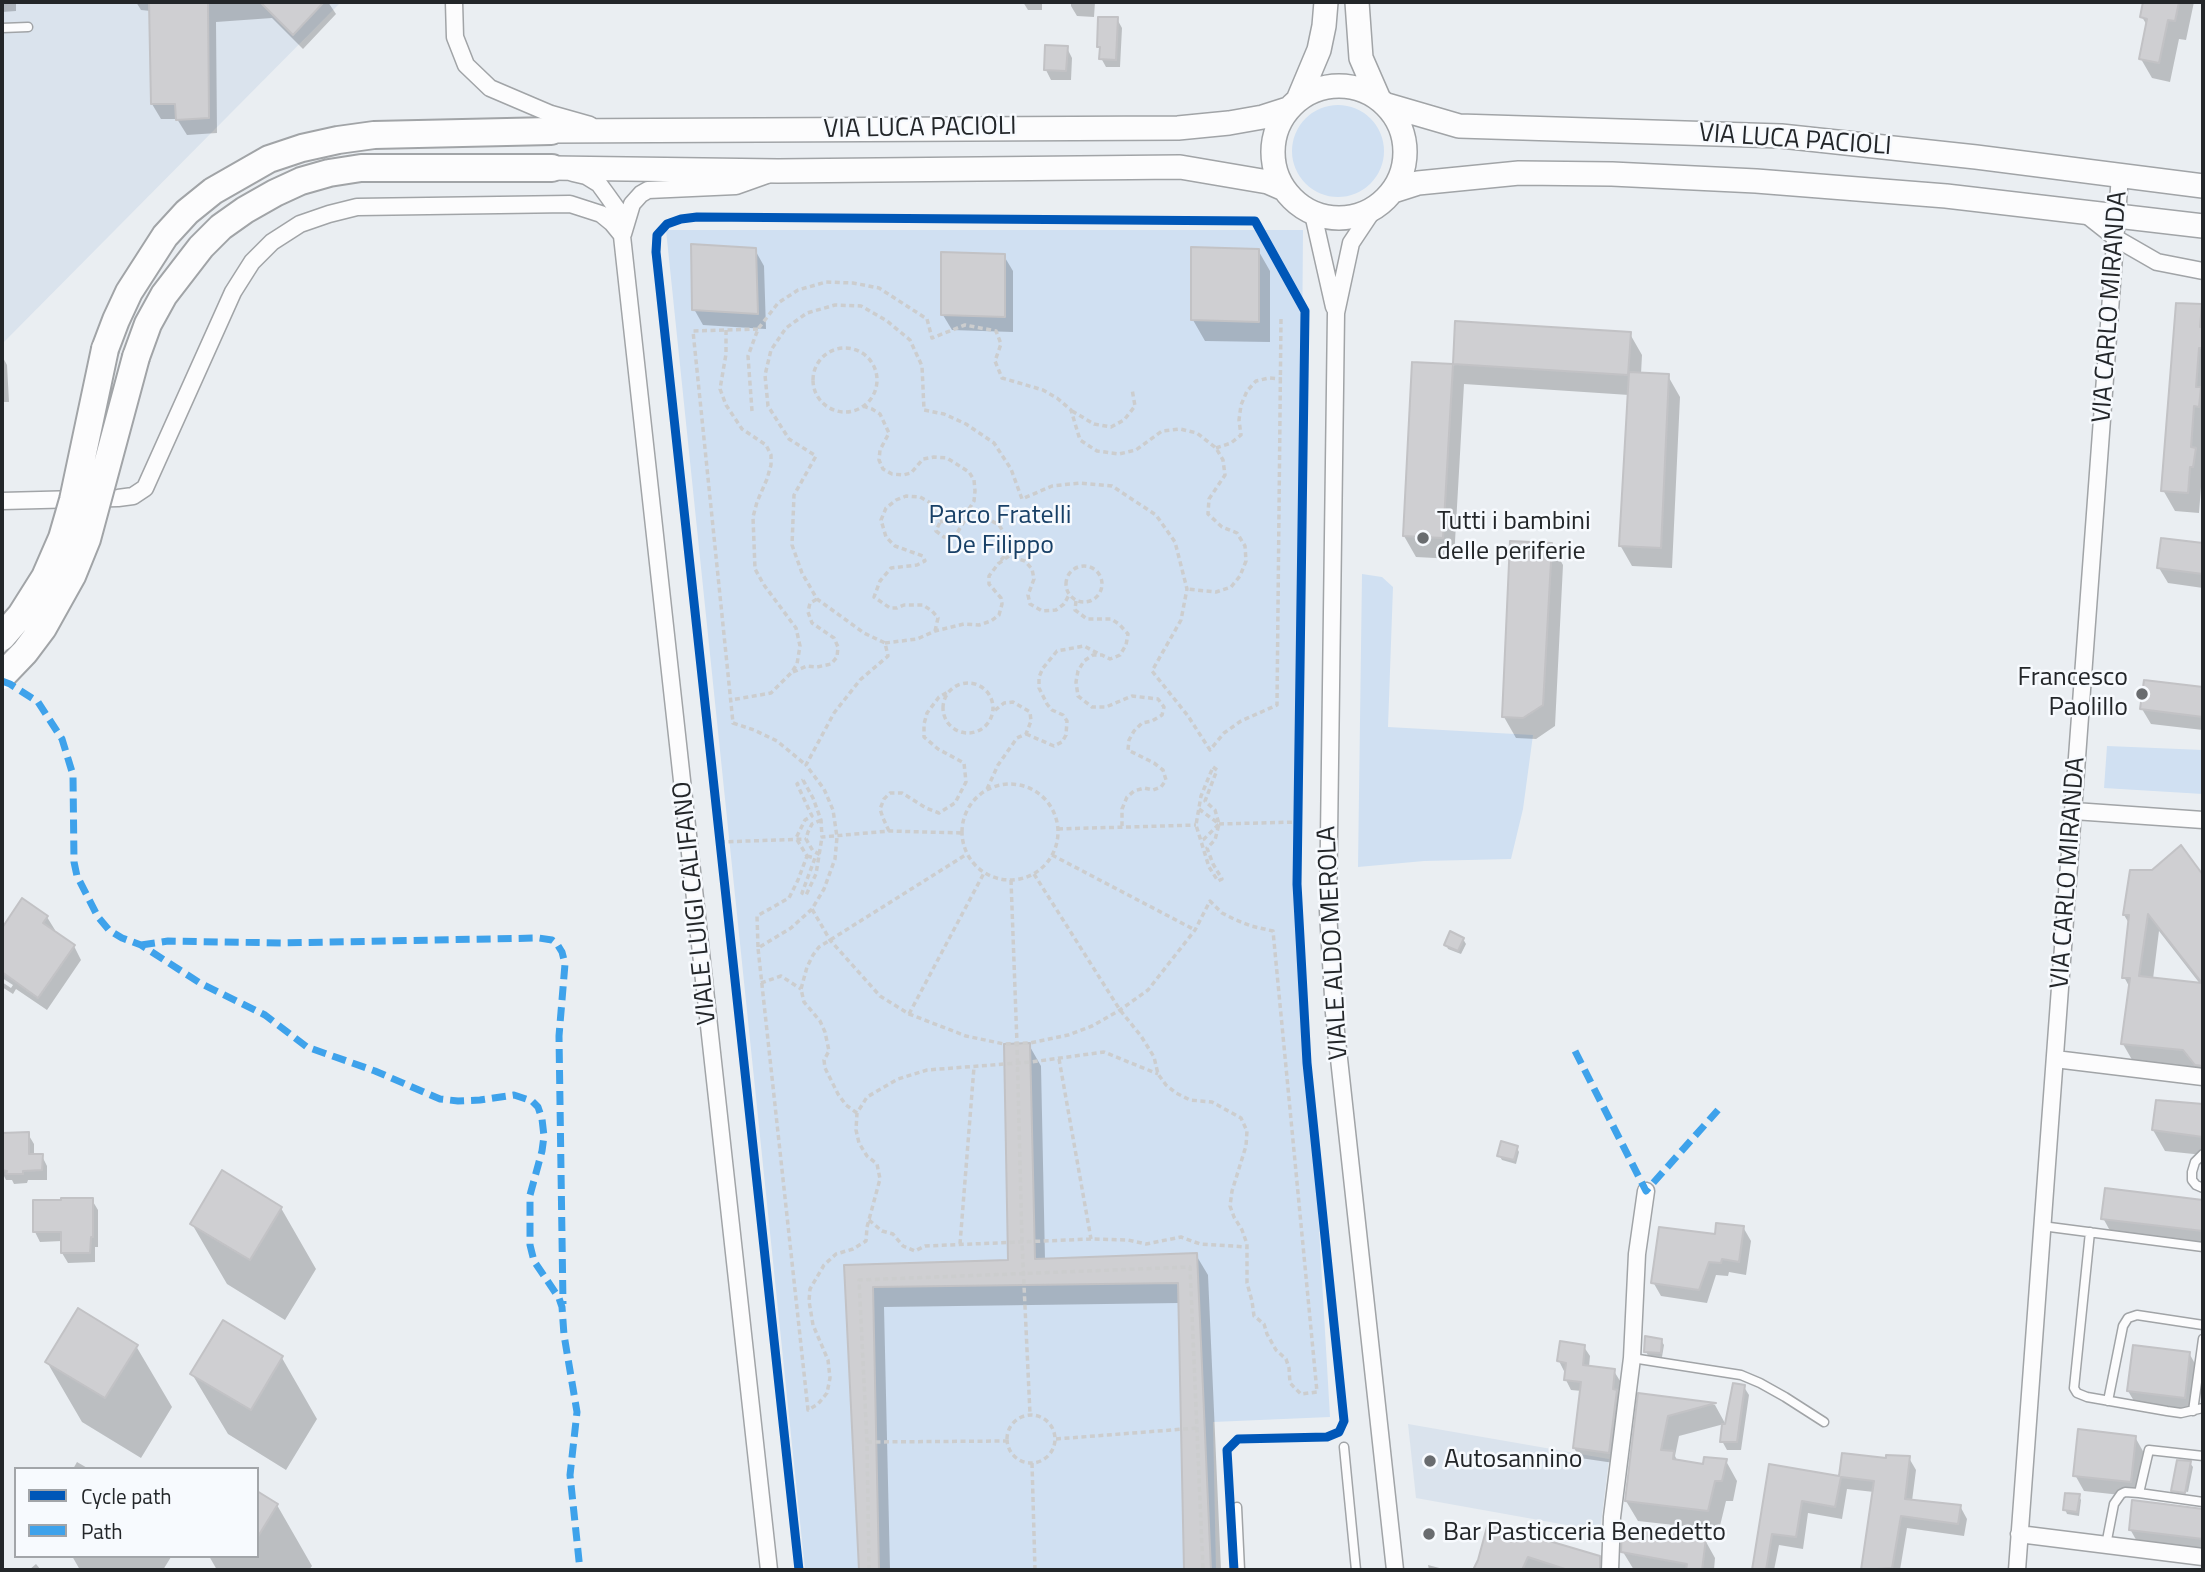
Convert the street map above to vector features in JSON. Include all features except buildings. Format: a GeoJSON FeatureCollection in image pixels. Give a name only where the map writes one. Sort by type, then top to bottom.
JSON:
{"type":"FeatureCollection","features":[{"type":"Feature","properties":{"kind":"highway"},"geometry":{"type":"LineString","coordinates":[[2,637],[21,615],[45,577],[62,538],[105,349],[116,320],[129,292],[165,236],[187,212],[213,191],[269,159],[326,142],[374,135],[551,131]]}},
{"type":"Feature","properties":{"kind":"highway"},"geometry":{"type":"LineString","coordinates":[[2,676],[26,652],[43,628],[72,576],[87,539],[136,356],[148,324],[163,295],[188,261],[221,227],[275,193],[301,181],[329,173],[361,168],[552,169]]}},
{"type":"Feature","properties":{"kind":"main road"},"geometry":{"type":"LineString","coordinates":[[1326,2],[1319,50],[1293,104],[1279,124],[1273,149],[1276,174],[1296,204],[1313,214],[1333,219],[1354,217],[1373,209],[1393,191],[1404,167],[1406,154],[1401,128],[1382,101],[1361,58],[1357,2]]}},
{"type":"Feature","properties":{"kind":"main road"},"geometry":{"type":"LineString","coordinates":[[1293,104],[1313,91],[1329,86],[1363,89],[1382,101]]}},
{"type":"Feature","properties":{"kind":"main road","name":"VIA LUCA PACIOLI"},"geometry":{"type":"LineString","coordinates":[[1382,101],[1459,126],[1781,136],[2203,186]]}},
{"type":"Feature","properties":{"kind":"main road","name":"VIA LUCA PACIOLI"},"geometry":{"type":"LineString","coordinates":[[551,131],[1178,128],[1263,117],[1293,104]]}},
{"type":"Feature","properties":{"kind":"main road","name":"VIA LUCA PACIOLI"},"geometry":{"type":"LineString","coordinates":[[552,169],[778,172],[1180,167],[1268,182],[1284,189]]}},
{"type":"Feature","properties":{"kind":"main road","name":"VIA LUCA PACIOLI"},"geometry":{"type":"LineString","coordinates":[[1393,191],[1418,183],[1519,173],[1612,174],[1878,190],[2203,226]]}},
{"type":"Feature","properties":{"kind":"street"},"geometry":{"type":"LineString","coordinates":[[454,2],[455,37],[466,65],[490,88],[551,114],[616,132]]}},
{"type":"Feature","properties":{"kind":"street","name":"VIALE LUIGI CALIFANO"},"geometry":{"type":"LineString","coordinates":[[552,169],[586,176],[599,184],[617,209],[622,236],[769,1570]]}},
{"type":"Feature","properties":{"kind":"street","name":"VIALE LUIGI CALIFANO"},"geometry":{"type":"LineString","coordinates":[[622,236],[632,204],[640,194],[648,190],[736,186],[778,172]]}},
{"type":"Feature","properties":{"kind":"street","name":"VIA CARLO MIRANDA"},"geometry":{"type":"LineString","coordinates":[[2017,1570],[2120,176]]}},
{"type":"Feature","properties":{"kind":"street"},"geometry":{"type":"LineString","coordinates":[[2,501],[118,498],[133,496],[145,488],[233,292],[252,261],[272,242],[300,224],[357,207],[569,204],[601,214],[622,236]]}},
{"type":"Feature","properties":{"kind":"street","name":"VIALE ALDO MEROLA"},"geometry":{"type":"LineString","coordinates":[[1373,209],[1351,243],[1336,313],[1328,911],[1334,1013],[1395,1570]]}},
{"type":"Feature","properties":{"kind":"street"},"geometry":{"type":"LineString","coordinates":[[2082,211],[2117,239],[2157,262],[2203,271]]}},
{"type":"Feature","properties":{"kind":"street","name":"VIALE ALDO MEROLA"},"geometry":{"type":"LineString","coordinates":[[1313,214],[1336,313]]}},
{"type":"Feature","properties":{"kind":"street"},"geometry":{"type":"LineString","coordinates":[[2074,811],[2203,820]]}},
{"type":"Feature","properties":{"kind":"street"},"geometry":{"type":"LineString","coordinates":[[2054,1059],[2203,1077]]}},
{"type":"Feature","properties":{"kind":"street"},"geometry":{"type":"LineString","coordinates":[[1610,1570],[1612,1517],[1632,1358],[1637,1254],[1646,1191]]}},
{"type":"Feature","properties":{"kind":"street"},"geometry":{"type":"LineString","coordinates":[[2019,1534],[2203,1557]]}},
{"type":"Feature","properties":{"kind":"lane"},"geometry":{"type":"LineString","coordinates":[[2,27],[28,27]]}},
{"type":"Feature","properties":{"kind":"lane"},"geometry":{"type":"LineString","coordinates":[[2203,1154],[2195,1162],[2192,1172],[2192,1180],[2203,1188]]}},
{"type":"Feature","properties":{"kind":"lane"},"geometry":{"type":"LineString","coordinates":[[2042,1226],[2203,1247]]}},
{"type":"Feature","properties":{"kind":"lane"},"geometry":{"type":"LineString","coordinates":[[2091,1232],[2073,1381],[2077,1393],[2181,1413],[2203,1408]]}},
{"type":"Feature","properties":{"kind":"lane"},"geometry":{"type":"LineString","coordinates":[[2108,1401],[2123,1326],[2128,1318],[2137,1315],[2203,1325]]}},
{"type":"Feature","properties":{"kind":"lane"},"geometry":{"type":"LineString","coordinates":[[2193,1411],[2203,1339]]}},
{"type":"Feature","properties":{"kind":"lane"},"geometry":{"type":"LineString","coordinates":[[1632,1358],[1741,1376],[1760,1383],[1824,1422]]}},
{"type":"Feature","properties":{"kind":"lane"},"geometry":{"type":"LineString","coordinates":[[1344,1447],[1356,1570]]}},
{"type":"Feature","properties":{"kind":"lane"},"geometry":{"type":"LineString","coordinates":[[2139,1493],[2148,1450],[2203,1456]]}},
{"type":"Feature","properties":{"kind":"lane"},"geometry":{"type":"LineString","coordinates":[[2106,1545],[2115,1500],[2125,1492],[2203,1502]]}},
{"type":"Feature","properties":{"kind":"lane"},"geometry":{"type":"LineString","coordinates":[[1237,1507],[1240,1570]]}},
{"type":"Feature","properties":{"kind":"path"},"geometry":{"type":"LineString","coordinates":[[752,411],[748,356],[758,329],[778,303],[798,290],[826,282],[879,288],[927,319],[932,338],[965,324],[996,331],[1001,344],[995,361],[1002,377],[1043,390],[1094,424],[1111,428],[1124,420],[1135,406],[1132,388]]}},
{"type":"Feature","properties":{"kind":"path"},"geometry":{"type":"LineString","coordinates":[[935,631],[938,618],[923,605],[890,608],[874,597],[876,588],[891,568],[917,565],[925,561],[923,556],[895,546],[886,537],[881,520],[886,508],[906,496],[920,497],[929,502],[937,514],[940,522],[936,531],[944,537],[957,533],[965,520],[973,517],[990,520],[999,525],[1009,539],[1009,547],[989,576],[989,584],[1001,598],[999,615],[979,625],[964,624],[935,631],[917,639],[885,643],[864,633],[817,599],[802,573],[792,545],[794,495],[816,456],[789,439],[768,406],[765,375],[771,350],[786,328],[807,313],[835,305],[861,306],[887,321],[910,340],[922,366],[924,410],[944,414],[966,424],[993,443],[1011,469],[1022,499],[1052,486],[1080,483],[1112,486],[1156,515],[1175,542],[1187,589],[1181,620],[1152,671],[1188,716],[1210,750],[1224,733],[1241,721],[1277,705],[1281,319]]}},
{"type":"Feature","properties":{"kind":"path"},"geometry":{"type":"LineString","coordinates":[[758,329],[693,331],[733,723],[777,741],[806,765],[824,789],[833,810],[837,836],[835,859],[824,889],[812,909],[791,928],[758,948]]}},
{"type":"Feature","properties":{"kind":"path"},"geometry":{"type":"LineString","coordinates":[[726,330],[726,354],[720,389],[726,405],[741,429],[766,445],[771,455],[767,479],[752,517],[755,569],[796,628],[800,646],[797,664],[771,693],[731,700]]}},
{"type":"Feature","properties":{"kind":"path"},"geometry":{"type":"LineString","coordinates":[[863,407],[876,389],[875,368],[870,359],[852,348],[841,348],[822,357],[813,376],[817,397],[824,405],[844,412],[863,407],[880,414],[889,433],[880,450],[879,460],[883,469],[892,474],[903,475],[911,472],[923,459],[934,457],[947,458],[969,472],[974,480],[974,501],[964,515],[940,522]]}},
{"type":"Feature","properties":{"kind":"path"},"geometry":{"type":"LineString","coordinates":[[1216,448],[1231,443],[1241,435],[1241,405],[1247,390],[1256,381],[1282,379]]}},
{"type":"Feature","properties":{"kind":"path"},"geometry":{"type":"LineString","coordinates":[[1071,410],[1080,440],[1097,451],[1119,454],[1136,450],[1162,430],[1180,429],[1198,433],[1216,448],[1223,460],[1225,475],[1209,499],[1208,514],[1222,527],[1237,533],[1245,546],[1246,561],[1240,576],[1231,587],[1216,592],[1187,589]]}},
{"type":"Feature","properties":{"kind":"path"},"geometry":{"type":"LineString","coordinates":[[998,564],[1009,556],[1025,561],[1032,569],[1034,579],[1028,594],[1030,604],[1042,611],[1056,610],[1064,604],[1069,595]]}},
{"type":"Feature","properties":{"kind":"path"},"geometry":{"type":"LineString","coordinates":[[1087,566],[1098,572],[1102,583],[1099,595],[1088,601],[1076,601],[1069,595],[1066,589],[1067,577],[1075,568],[1087,566]]}},
{"type":"Feature","properties":{"kind":"path"},"geometry":{"type":"LineString","coordinates":[[791,673],[807,666],[831,664],[837,657],[838,647],[834,638],[812,623],[807,612],[810,603],[817,599]]}},
{"type":"Feature","properties":{"kind":"path"},"geometry":{"type":"LineString","coordinates":[[1026,734],[1054,746],[1062,742],[1066,734],[1067,721],[1063,715],[1052,710],[1038,688],[1043,668],[1057,651],[1084,646],[1110,660],[1120,655],[1126,645],[1128,634],[1119,624],[1111,620],[1087,619],[1076,610],[1076,601]]}},
{"type":"Feature","properties":{"kind":"path"},"geometry":{"type":"LineString","coordinates":[[806,765],[834,713],[860,680],[888,656],[885,643]]}},
{"type":"Feature","properties":{"kind":"path"},"geometry":{"type":"LineString","coordinates":[[1101,655],[1093,655],[1084,661],[1078,671],[1078,696],[1092,707],[1106,707],[1132,696],[1158,699],[1164,707],[1162,715],[1142,723],[1135,731],[1129,740],[1128,750],[1163,770],[1166,780],[1161,787],[1153,790],[1144,788],[1127,797],[1122,809],[1122,826]]}},
{"type":"Feature","properties":{"kind":"path"},"geometry":{"type":"LineString","coordinates":[[890,831],[880,809],[890,793],[902,793],[939,813],[956,803],[966,782],[964,763],[938,749],[924,737],[927,713],[939,697],[962,683],[978,684],[991,695],[994,711]]}},
{"type":"Feature","properties":{"kind":"path"},"geometry":{"type":"LineString","coordinates":[[948,692],[944,699],[944,716],[948,724],[962,733],[971,733],[986,726],[994,711],[1004,703],[1013,702],[1030,712],[1030,727],[1026,734],[1017,738],[998,765],[986,790],[968,808],[961,833],[967,854],[984,873],[1011,880],[1034,874],[1052,855],[1057,842],[1058,829],[1054,813],[1045,799],[1033,789],[1009,784],[986,790]]}},
{"type":"Feature","properties":{"kind":"path"},"geometry":{"type":"LineString","coordinates":[[1213,767],[1217,770],[1205,800],[1215,810],[1219,824],[1215,840],[1207,848],[1222,879],[1218,881],[1209,867],[1199,841],[1196,825],[1199,809],[1201,796],[1213,767]]}},
{"type":"Feature","properties":{"kind":"path"},"geometry":{"type":"LineString","coordinates":[[803,780],[821,820],[822,838],[816,874],[806,895],[802,893],[815,858],[807,856],[796,838],[806,820],[812,816],[797,783],[803,780]]}},
{"type":"Feature","properties":{"kind":"path"},"geometry":{"type":"LineString","coordinates":[[1199,809],[1219,824],[1298,826],[1298,809]]}},
{"type":"Feature","properties":{"kind":"path"},"geometry":{"type":"LineString","coordinates":[[821,820],[812,824],[806,839],[813,851],[821,855]]}},
{"type":"Feature","properties":{"kind":"path"},"geometry":{"type":"LineString","coordinates":[[1199,841],[1219,824]]}},
{"type":"Feature","properties":{"kind":"path"},"geometry":{"type":"LineString","coordinates":[[1058,829],[1196,825]]}},
{"type":"Feature","properties":{"kind":"path"},"geometry":{"type":"LineString","coordinates":[[719,828],[721,853]]}},
{"type":"Feature","properties":{"kind":"path"},"geometry":{"type":"LineString","coordinates":[[822,838],[890,831],[961,833]]}},
{"type":"Feature","properties":{"kind":"path"},"geometry":{"type":"LineString","coordinates":[[720,842],[806,839]]}},
{"type":"Feature","properties":{"kind":"path"},"geometry":{"type":"LineString","coordinates":[[857,1113],[846,1105],[831,1082],[824,1060],[829,1051],[825,1032],[820,1021],[804,1002],[801,989],[803,977],[813,955],[830,940],[967,854]]}},
{"type":"Feature","properties":{"kind":"path"},"geometry":{"type":"LineString","coordinates":[[1052,855],[1195,930]]}},
{"type":"Feature","properties":{"kind":"path"},"geometry":{"type":"LineString","coordinates":[[807,856],[789,898],[757,916],[761,983],[808,1410],[818,1404],[827,1393],[831,1378],[828,1360],[813,1325],[810,1289],[824,1265],[836,1254],[853,1249],[866,1241],[880,1179],[877,1164],[867,1156],[859,1143],[856,1130],[857,1113],[867,1097],[898,1079],[927,1070],[1059,1059],[1104,1052],[1158,1074]]}},
{"type":"Feature","properties":{"kind":"path"},"geometry":{"type":"LineString","coordinates":[[909,1014],[984,873]]}},
{"type":"Feature","properties":{"kind":"path"},"geometry":{"type":"LineString","coordinates":[[812,909],[830,940],[880,996],[909,1014],[966,1036],[1004,1044],[1068,1035],[1092,1026],[1120,1010],[1148,990],[1195,930],[1210,901],[1222,913],[1236,920],[1273,931],[1317,1392],[1301,1394],[1290,1383],[1286,1359],[1276,1350],[1266,1334],[1264,1324],[1254,1316],[1247,1283],[1247,1247],[1230,1206],[1232,1191],[1247,1146],[1247,1131],[1241,1118],[1212,1102],[1190,1100],[1166,1085],[1158,1074],[1154,1058],[1141,1036],[1120,1010],[1034,874]]}},
{"type":"Feature","properties":{"kind":"path"},"geometry":{"type":"LineString","coordinates":[[1011,880],[1030,1414]]}},
{"type":"Feature","properties":{"kind":"path"},"geometry":{"type":"LineString","coordinates":[[761,983],[781,976],[801,989]]}},
{"type":"Feature","properties":{"kind":"path"},"geometry":{"type":"LineString","coordinates":[[1059,1059],[1091,1239]]}},
{"type":"Feature","properties":{"kind":"path"},"geometry":{"type":"LineString","coordinates":[[960,1244],[974,1066]]}},
{"type":"Feature","properties":{"kind":"path"},"geometry":{"type":"LineString","coordinates":[[869,1220],[882,1231],[893,1234],[903,1246],[915,1251],[925,1246],[1091,1239],[1128,1240],[1146,1244],[1181,1237],[1200,1244],[1247,1247]]}},
{"type":"Feature","properties":{"kind":"path"},"geometry":{"type":"LineString","coordinates":[[869,1570],[867,1442],[859,1280],[1190,1267],[1203,1570]]}},
{"type":"Feature","properties":{"kind":"path"},"geometry":{"type":"LineString","coordinates":[[1030,1414],[1038,1415],[1051,1424],[1056,1438],[1051,1453],[1046,1458],[1031,1463],[1017,1459],[1006,1441],[1007,1433],[1015,1419],[1030,1414]]}},
{"type":"Feature","properties":{"kind":"path"},"geometry":{"type":"LineString","coordinates":[[1056,1438],[1197,1428]]}},
{"type":"Feature","properties":{"kind":"path"},"geometry":{"type":"LineString","coordinates":[[867,1442],[1006,1441]]}},
{"type":"Feature","properties":{"kind":"path"},"geometry":{"type":"LineString","coordinates":[[1031,1463],[1035,1570]]}},
{"type":"Feature","properties":{"kind":"shaded area"},"geometry":{"type":"Polygon","coordinates":[[[2,2],[341,2],[2,344],[2,2]]]}},
{"type":"Feature","properties":{"kind":"shaded area"},"geometry":{"type":"Polygon","coordinates":[[[1408,1424],[1609,1459],[1600,1531],[1416,1498],[1408,1424]]]}},
{"type":"Feature","properties":{"kind":"green space"},"geometry":{"type":"Polygon","coordinates":[[[1338,105],[1356,108],[1371,118],[1381,133],[1384,151],[1381,169],[1371,184],[1356,194],[1338,197],[1320,194],[1305,184],[1295,169],[1292,151],[1295,133],[1305,118],[1320,108],[1338,105]]]}},
{"type":"Feature","properties":{"kind":"green space","name":"Parco Fratelli De Filippo"},"geometry":{"type":"Polygon","coordinates":[[[666,230],[1303,230],[1298,868],[1330,1417],[1213,1422],[1216,1570],[805,1570],[666,230]]]}},
{"type":"Feature","properties":{"kind":"green space"},"geometry":{"type":"Polygon","coordinates":[[[1362,574],[1382,577],[1393,587],[1388,727],[1533,735],[1523,809],[1511,859],[1424,861],[1358,867],[1362,574]]]}},
{"type":"Feature","properties":{"kind":"green space"},"geometry":{"type":"Polygon","coordinates":[[[2107,746],[2203,750],[2203,794],[2104,788],[2107,746]]]}},
{"type":"Feature","properties":{"kind":"marked path"},"geometry":{"type":"LineString","coordinates":[[2,681],[38,702],[62,739],[73,775],[74,862],[77,876],[98,917],[109,930],[141,945],[200,983],[265,1015],[307,1047],[375,1071],[440,1099],[480,1100],[514,1095],[532,1101],[538,1107],[544,1136],[530,1195],[530,1245],[534,1261],[559,1298],[562,1307],[577,1412],[570,1475],[580,1570]]}},
{"type":"Feature","properties":{"kind":"marked path"},"geometry":{"type":"LineString","coordinates":[[141,945],[168,941],[281,943],[539,938],[552,940],[557,944],[565,964],[559,1036],[563,1304]]}},
{"type":"Feature","properties":{"kind":"marked path"},"geometry":{"type":"LineString","coordinates":[[1575,1051],[1646,1191],[1718,1110]]}},
{"type":"Feature","properties":{"kind":"cycle path"},"geometry":{"type":"LineString","coordinates":[[799,1570],[656,252],[657,235],[667,224],[697,217],[1255,221],[1305,311],[1297,884],[1307,1063],[1344,1421],[1339,1432],[1327,1437],[1238,1439],[1227,1450],[1234,1570]]}},
{"type":"Feature","properties":{"kind":"place","name":"Tutti i bambini delle periferie"},"geometry":{"type":"Point","coordinates":[1423,538]}},
{"type":"Feature","properties":{"kind":"place","name":"Francesco Paolillo"},"geometry":{"type":"Point","coordinates":[2142,694]}},
{"type":"Feature","properties":{"kind":"place","name":"Autosannino"},"geometry":{"type":"Point","coordinates":[1430,1461]}},
{"type":"Feature","properties":{"kind":"place","name":"Bar Pasticceria Benedetto"},"geometry":{"type":"Point","coordinates":[1429,1534]}}]}
